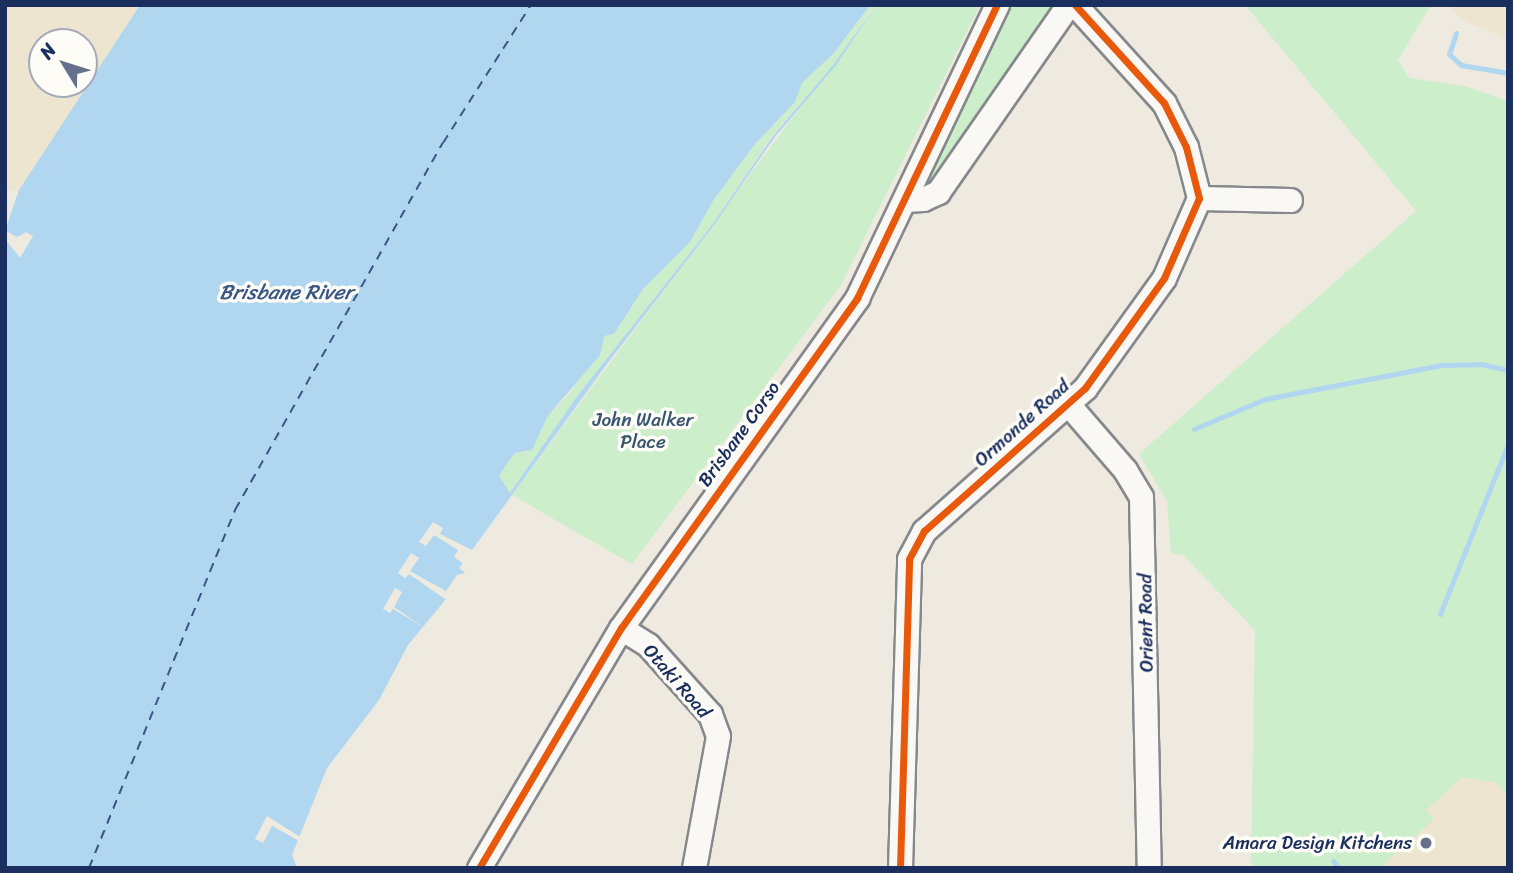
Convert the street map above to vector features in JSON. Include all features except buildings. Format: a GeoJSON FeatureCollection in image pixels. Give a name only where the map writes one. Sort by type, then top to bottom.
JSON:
{"type":"FeatureCollection","features":[{"type":"Feature","properties":{"kind":"street","name":"Brisbane Corso"},"geometry":{"type":"LineString","coordinates":[[480,868],[621,628],[857,298],[997,5]]}},
{"type":"Feature","properties":{"kind":"street"},"geometry":{"type":"LineString","coordinates":[[905,200],[923,199],[938,192],[1068,5]]}},
{"type":"Feature","properties":{"kind":"street"},"geometry":{"type":"LineString","coordinates":[[1075,5],[1164,103],[1186,147],[1199,198],[1290,200]]}},
{"type":"Feature","properties":{"kind":"street","name":"Ormonde Road"},"geometry":{"type":"LineString","coordinates":[[900,868],[908,559],[924,531],[1068,404],[1164,278],[1199,198]]}},
{"type":"Feature","properties":{"kind":"street","name":"Orient Road"},"geometry":{"type":"LineString","coordinates":[[1068,404],[1125,470],[1141,497],[1149,868]]}},
{"type":"Feature","properties":{"kind":"street","name":"Otaki Road"},"geometry":{"type":"LineString","coordinates":[[621,628],[648,645],[710,714],[718,736],[694,868]]}},
{"type":"Feature","properties":{"kind":"shaded area"},"geometry":{"type":"Polygon","coordinates":[[[5,5],[140,5],[98,69],[98,28],[28,28],[28,98],[79,98],[19,190],[5,191],[5,5]]]}},
{"type":"Feature","properties":{"kind":"shaded area"},"geometry":{"type":"Polygon","coordinates":[[[1446,5],[1508,5],[1508,39],[1466,22],[1446,5]]]}},
{"type":"Feature","properties":{"kind":"shaded area"},"geometry":{"type":"Polygon","coordinates":[[[1461,778],[1495,782],[1508,795],[1508,868],[1380,868],[1433,819],[1426,810],[1461,778]]]}},
{"type":"Feature","properties":{"kind":"green space"},"geometry":{"type":"Polygon","coordinates":[[[870,5],[874,5],[834,64],[771,137],[712,225],[578,395],[511,493],[501,486],[499,476],[506,465],[515,453],[526,452],[547,417],[570,393],[604,336],[614,334],[643,289],[690,241],[713,201],[755,144],[795,102],[802,83],[834,53],[870,5]]]}},
{"type":"Feature","properties":{"kind":"green space","name":"John Walker Place"},"geometry":{"type":"Polygon","coordinates":[[[876,5],[980,5],[841,285],[632,564],[512,495],[876,5]]]}},
{"type":"Feature","properties":{"kind":"green space"},"geometry":{"type":"Polygon","coordinates":[[[1008,5],[1053,5],[937,183],[925,188],[922,185],[1008,5]]]}},
{"type":"Feature","properties":{"kind":"green space"},"geometry":{"type":"Polygon","coordinates":[[[1245,5],[1431,5],[1398,60],[1409,78],[1464,86],[1508,101],[1508,795],[1495,782],[1461,778],[1426,810],[1434,819],[1380,868],[1251,868],[1255,630],[1183,555],[1171,554],[1167,501],[1139,454],[1416,211],[1245,5]]]}},
{"type":"Feature","properties":{"kind":"water","name":"Brisbane River"},"geometry":{"type":"Polygon","coordinates":[[[140,5],[870,5],[834,53],[802,83],[795,102],[755,144],[713,201],[690,242],[643,289],[614,334],[604,336],[600,355],[547,417],[532,450],[515,453],[506,465],[499,476],[510,493],[578,395],[712,225],[772,137],[834,64],[876,5],[837,64],[774,138],[714,225],[607,364],[459,568],[465,573],[457,575],[442,597],[446,599],[408,645],[379,700],[327,768],[292,855],[297,868],[5,868],[5,231],[19,190],[79,98],[98,98],[98,69],[140,5]]]}},
{"type":"Feature","properties":{"kind":"pier"},"geometry":{"type":"Polygon","coordinates":[[[6,231],[17,237],[26,232],[33,236],[20,258],[5,239],[6,231]]]}},
{"type":"Feature","properties":{"kind":"pier"},"geometry":{"type":"Polygon","coordinates":[[[433,522],[443,528],[440,534],[472,550],[464,564],[454,557],[458,550],[434,535],[426,546],[419,542],[433,522]]]}},
{"type":"Feature","properties":{"kind":"pier"},"geometry":{"type":"Polygon","coordinates":[[[411,553],[419,558],[410,571],[446,591],[442,597],[409,574],[405,578],[398,573],[411,553]]]}},
{"type":"Feature","properties":{"kind":"pier"},"geometry":{"type":"Polygon","coordinates":[[[395,588],[402,592],[394,607],[423,627],[393,609],[390,613],[383,609],[395,588]]]}},
{"type":"Feature","properties":{"kind":"pier"},"geometry":{"type":"Polygon","coordinates":[[[267,816],[302,838],[301,842],[272,826],[263,843],[255,839],[267,816]]]}},
{"type":"Feature","properties":{"kind":"waterway"},"geometry":{"type":"LineString","coordinates":[[1456,33],[1449,54],[1461,65],[1508,73]]}},
{"type":"Feature","properties":{"kind":"waterway"},"geometry":{"type":"LineString","coordinates":[[1194,429],[1265,399],[1442,365],[1481,364],[1508,370]]}},
{"type":"Feature","properties":{"kind":"waterway"},"geometry":{"type":"LineString","coordinates":[[1440,614],[1508,444]]}},
{"type":"Feature","properties":{"kind":"waterway"},"geometry":{"type":"LineString","coordinates":[[1333,861],[1339,868]]}},
{"type":"Feature","properties":{"kind":"ferry route"},"geometry":{"type":"LineString","coordinates":[[89,868],[235,510],[443,143],[531,5]]}},
{"type":"Feature","properties":{"kind":"cycle path"},"geometry":{"type":"LineString","coordinates":[[479,868],[621,628],[857,298],[997,5]]}},
{"type":"Feature","properties":{"kind":"cycle path"},"geometry":{"type":"LineString","coordinates":[[900,868],[909,559],[924,531],[1085,388],[1164,278],[1199,198],[1186,147],[1164,103],[1075,5]]}},
{"type":"Feature","properties":{"kind":"place","name":"Amara Design Kitchens"},"geometry":{"type":"Point","coordinates":[1426,843]}}]}
